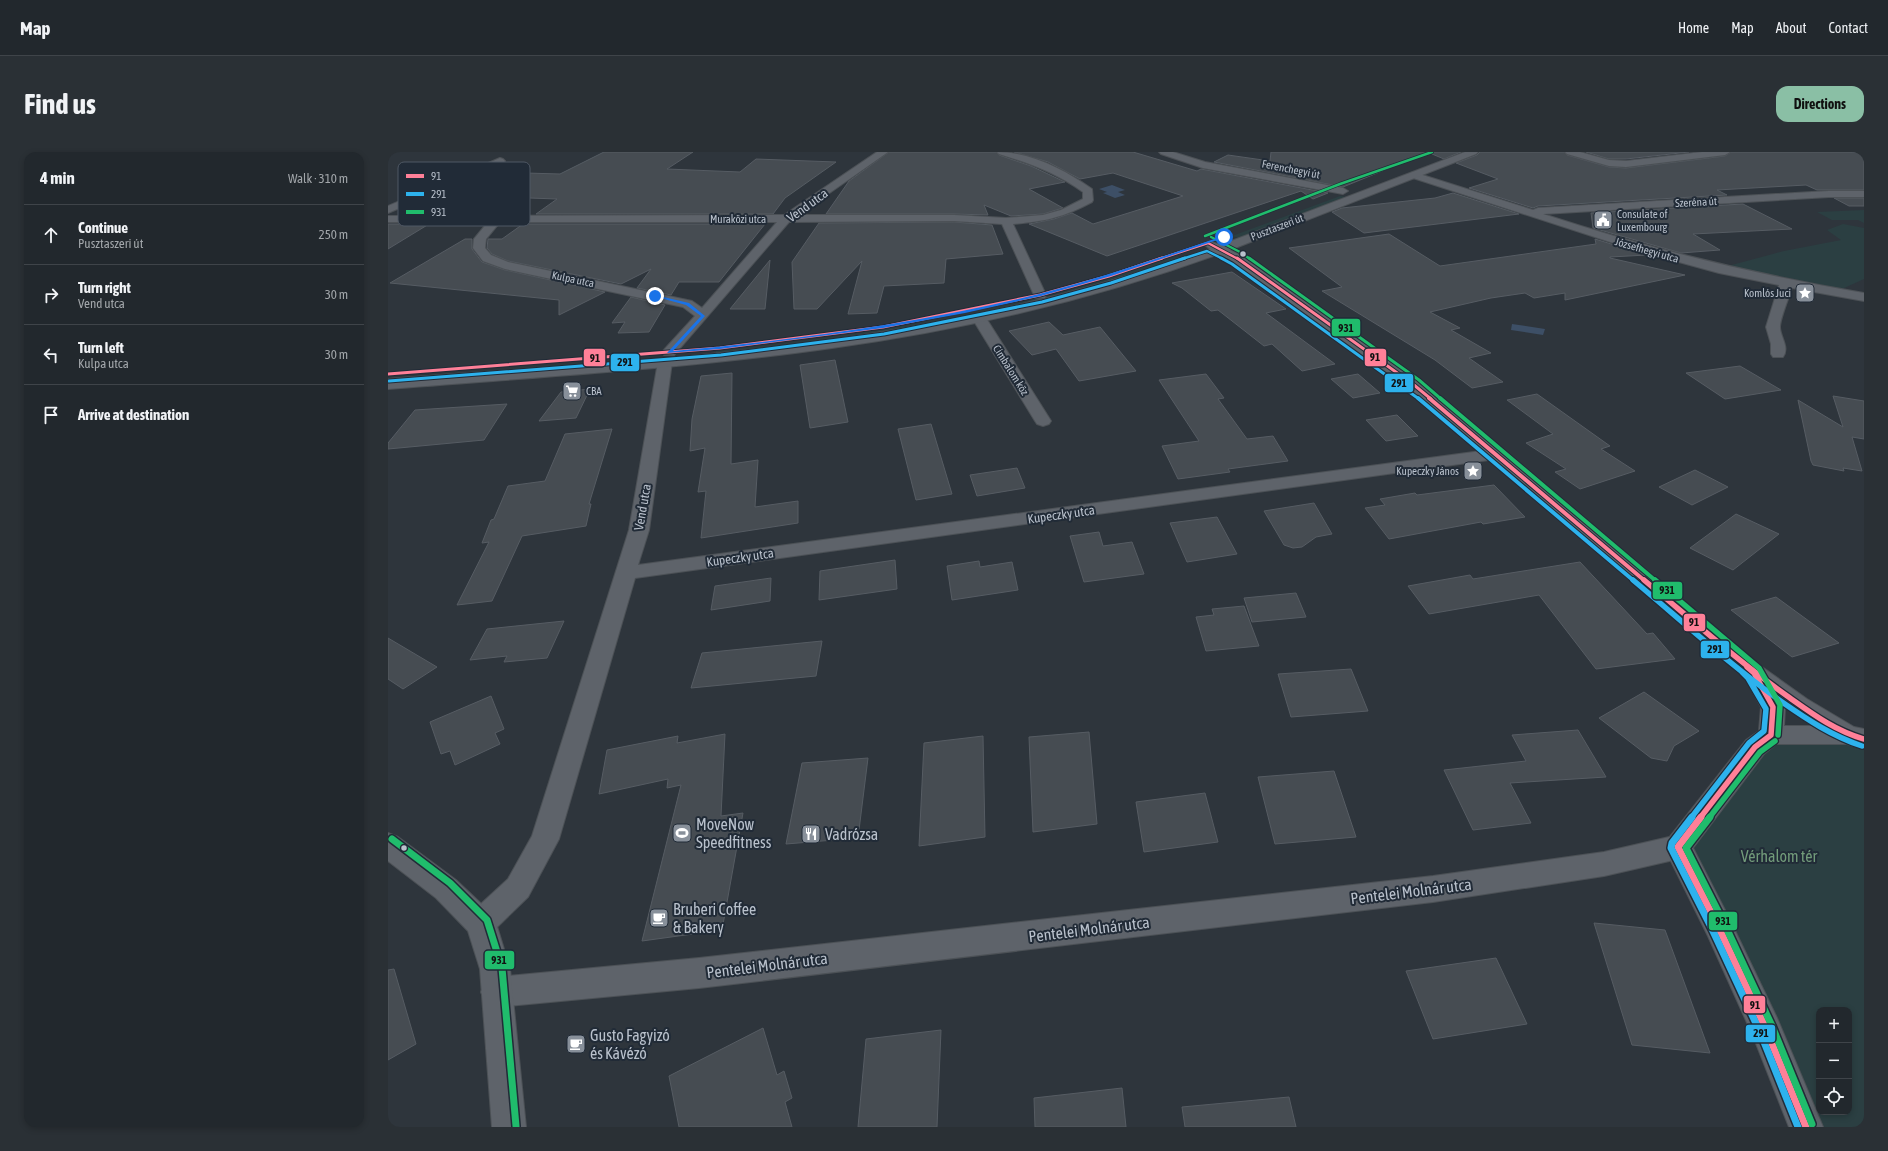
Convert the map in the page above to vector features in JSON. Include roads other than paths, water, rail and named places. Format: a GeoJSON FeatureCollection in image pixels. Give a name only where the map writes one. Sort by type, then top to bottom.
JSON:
{"type":"FeatureCollection","features":[{"type":"Feature","properties":{"kind":"street","name":"Vend utca"},"geometry":{"type":"LineString","coordinates":[[481,923],[518,888],[545,839],[639,530],[667,357],[785,219],[883,152]]}},
{"type":"Feature","properties":{"kind":"street","name":"Muraközi utca"},"geometry":{"type":"LineString","coordinates":[[530,220],[954,218],[1006,221],[1043,218],[1065,212],[1088,200],[1088,191],[1065,175],[1044,165],[1002,152]]}},
{"type":"Feature","properties":{"kind":"street","name":"Ferenchegyi út"},"geometry":{"type":"LineString","coordinates":[[1164,152],[1203,165],[1343,191],[1359,196]]}},
{"type":"Feature","properties":{"kind":"street","name":"Pusztaszeri út"},"geometry":{"type":"LineString","coordinates":[[388,384],[667,357],[785,341],[883,327],[1040,295],[1215,246],[1343,191],[1453,152]]}},
{"type":"Feature","properties":{"kind":"street","name":"Pusztaszeri út"},"geometry":{"type":"LineString","coordinates":[[388,374],[667,357],[770,353],[898,334],[979,318],[1117,283],[1215,246],[1359,196],[1473,152]]}},
{"type":"Feature","properties":{"kind":"street"},"geometry":{"type":"LineString","coordinates":[[1570,152],[1609,162],[1626,164],[1725,152]]}},
{"type":"Feature","properties":{"kind":"street","name":"Józsefhegyi utca"},"geometry":{"type":"LineString","coordinates":[[1400,171],[1672,258],[1786,284],[1864,297]]}},
{"type":"Feature","properties":{"kind":"street","name":"Szeréna út"},"geometry":{"type":"LineString","coordinates":[[1528,212],[1550,209],[1864,194]]}},
{"type":"Feature","properties":{"kind":"street"},"geometry":{"type":"LineString","coordinates":[[388,210],[398,206]]}},
{"type":"Feature","properties":{"kind":"street","name":"Muraközi utca"},"geometry":{"type":"LineString","coordinates":[[388,219],[398,219]]}},
{"type":"Feature","properties":{"kind":"street"},"geometry":{"type":"LineString","coordinates":[[1006,221],[1040,295]]}},
{"type":"Feature","properties":{"kind":"street","name":"Kulpa utca"},"geometry":{"type":"LineString","coordinates":[[491,226],[480,238],[479,248],[488,258],[505,265],[687,304],[703,316]]}},
{"type":"Feature","properties":{"kind":"street"},"geometry":{"type":"LineString","coordinates":[[1215,246],[1236,258],[1414,386],[1754,673],[1799,705],[1856,737]]}},
{"type":"Feature","properties":{"kind":"street"},"geometry":{"type":"LineString","coordinates":[[1778,354],[1778,344],[1773,327],[1786,284]]}},
{"type":"Feature","properties":{"kind":"street","name":"Cimbalom köz"},"geometry":{"type":"LineString","coordinates":[[979,318],[1043,421]]}},
{"type":"Feature","properties":{"kind":"street","name":"Kupeczky utca"},"geometry":{"type":"LineString","coordinates":[[626,573],[1496,454]]}},
{"type":"Feature","properties":{"kind":"street"},"geometry":{"type":"LineString","coordinates":[[1754,673],[1773,707],[1771,735]]}},
{"type":"Feature","properties":{"kind":"street"},"geometry":{"type":"LineString","coordinates":[[1806,1127],[1762,1022],[1718,926],[1678,847],[1755,747],[1771,735],[1856,737]]}},
{"type":"Feature","properties":{"kind":"street"},"geometry":{"type":"LineString","coordinates":[[388,845],[446,889],[481,923],[495,969],[509,1127]]}},
{"type":"Feature","properties":{"kind":"street","name":"Pentelei Molnár utca"},"geometry":{"type":"LineString","coordinates":[[497,992],[699,973],[1433,889],[1604,864],[1678,847]]}},
{"type":"Feature","properties":{"kind":"water"},"geometry":{"type":"Polygon","coordinates":[[[1112,185],[1125,190],[1118,192],[1125,195],[1115,198],[1103,193],[1107,192],[1099,189],[1112,185]]]}},
{"type":"Feature","properties":{"kind":"water"},"geometry":{"type":"Polygon","coordinates":[[[1512,324],[1545,329],[1543,335],[1511,330],[1512,324]]]}},
{"type":"Feature","properties":{"kind":"place","name":"Consulate of Luxembourg"},"geometry":{"type":"Point","coordinates":[1603,220]}},
{"type":"Feature","properties":{"kind":"place","name":"Komlós Juci"},"geometry":{"type":"Point","coordinates":[1805,293]}},
{"type":"Feature","properties":{"kind":"place","name":"CBA"},"geometry":{"type":"Point","coordinates":[572,391]}},
{"type":"Feature","properties":{"kind":"place","name":"Kupeczky János"},"geometry":{"type":"Point","coordinates":[1473,471]}},
{"type":"Feature","properties":{"kind":"place","name":"MoveNow Speedfitness"},"geometry":{"type":"Point","coordinates":[682,833]}},
{"type":"Feature","properties":{"kind":"place","name":"Vadrózsa"},"geometry":{"type":"Point","coordinates":[811,834]}},
{"type":"Feature","properties":{"kind":"place","name":"Bruberi Coffee & Bakery"},"geometry":{"type":"Point","coordinates":[659,918]}},
{"type":"Feature","properties":{"kind":"place","name":"Gusto Fagyizó és Kávézó"},"geometry":{"type":"Point","coordinates":[576,1044]}},
{"type":"Feature","properties":{"kind":"park label","name":"Vérhalom tér"},"geometry":{"type":"Point","coordinates":[1779,856]}}]}
